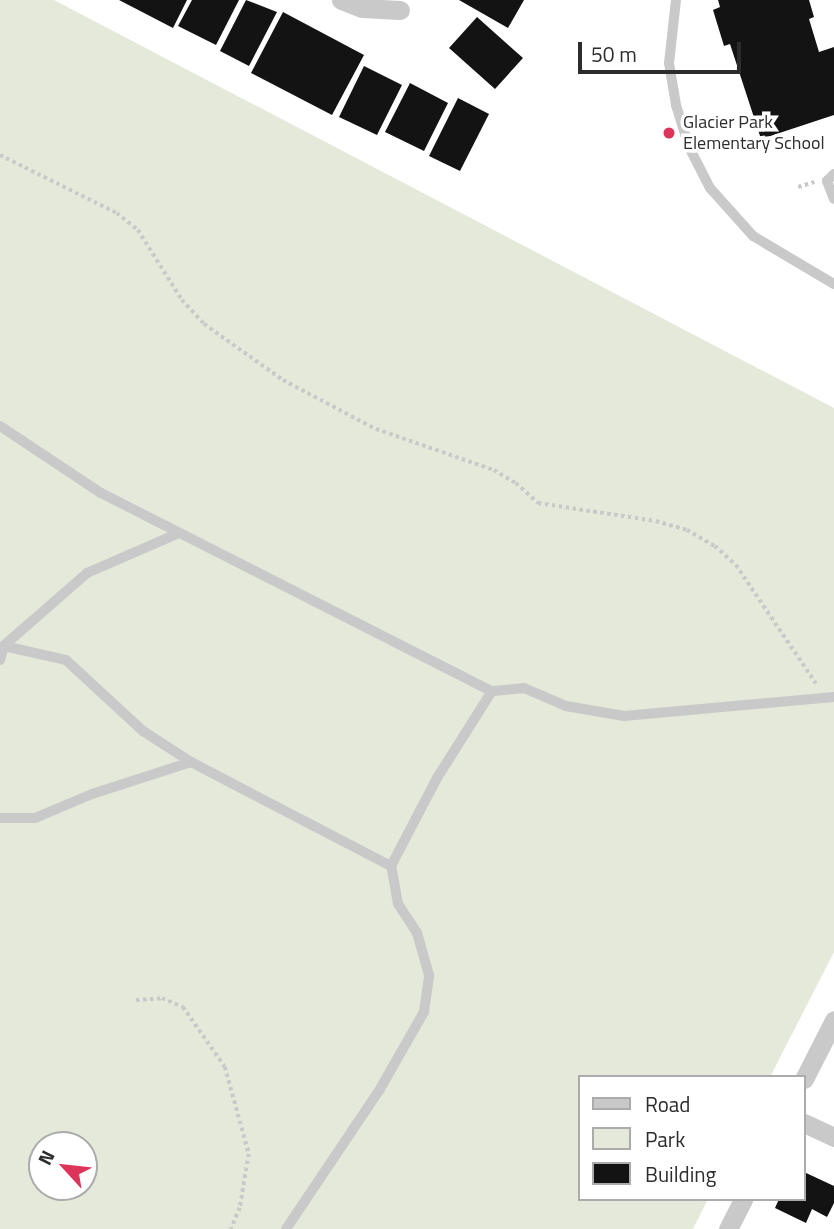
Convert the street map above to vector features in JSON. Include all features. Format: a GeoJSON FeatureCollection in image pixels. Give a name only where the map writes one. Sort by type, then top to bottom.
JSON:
{"type":"FeatureCollection","features":[{"type":"Feature","properties":{"kind":"street"},"geometry":{"type":"LineString","coordinates":[[341,0],[362,8],[404,5]]}},
{"type":"Feature","properties":{"kind":"street"},"geometry":{"type":"LineString","coordinates":[[806,1075],[834,1020]]}},
{"type":"Feature","properties":{"kind":"street"},"geometry":{"type":"LineString","coordinates":[[806,1124],[834,1137]]}},
{"type":"Feature","properties":{"kind":"street"},"geometry":{"type":"LineString","coordinates":[[727,1229],[742,1201]]}},
{"type":"Feature","properties":{"kind":"lane"},"geometry":{"type":"LineString","coordinates":[[676,0],[668,63],[689,147],[710,188],[753,236],[834,284]]}},
{"type":"Feature","properties":{"kind":"lane"},"geometry":{"type":"LineString","coordinates":[[834,174],[827,181],[834,198]]}},
{"type":"Feature","properties":{"kind":"lane"},"geometry":{"type":"LineString","coordinates":[[0,426],[101,493],[492,691],[524,688],[566,706],[624,716],[831,698]]}},
{"type":"Feature","properties":{"kind":"lane"},"geometry":{"type":"LineString","coordinates":[[0,660],[2,648],[87,573],[179,533]]}},
{"type":"Feature","properties":{"kind":"lane"},"geometry":{"type":"LineString","coordinates":[[2,648],[66,660],[143,731],[191,762],[391,866]]}},
{"type":"Feature","properties":{"kind":"lane"},"geometry":{"type":"LineString","coordinates":[[286,1229],[380,1089],[424,1012],[429,975],[417,933],[398,904],[391,866],[437,778],[492,691]]}},
{"type":"Feature","properties":{"kind":"lane"},"geometry":{"type":"LineString","coordinates":[[0,818],[35,818],[92,794],[191,762]]}},
{"type":"Feature","properties":{"kind":"path"},"geometry":{"type":"LineString","coordinates":[[0,155],[117,213],[138,230],[182,300],[204,324],[283,380],[376,429],[494,470],[516,482],[538,503],[656,521],[687,530],[715,546],[736,565],[802,666],[831,698]]}},
{"type":"Feature","properties":{"kind":"path"},"geometry":{"type":"LineString","coordinates":[[136,1000],[162,998],[183,1007],[225,1067],[249,1154],[240,1208],[230,1229]]}},
{"type":"Feature","properties":{"kind":"green space"},"geometry":{"type":"Polygon","coordinates":[[[0,0],[54,0],[834,408],[834,952],[771,1075],[578,1075],[578,1201],[707,1201],[693,1229],[0,1229],[0,0]]]}},
{"type":"Feature","properties":{"kind":"building"},"geometry":{"type":"Polygon","coordinates":[[[119,0],[187,0],[173,28],[119,0]]]}},
{"type":"Feature","properties":{"kind":"building"},"geometry":{"type":"Polygon","coordinates":[[[192,0],[239,0],[216,45],[178,26],[192,0]]]}},
{"type":"Feature","properties":{"kind":"building"},"geometry":{"type":"Polygon","coordinates":[[[246,0],[277,12],[249,66],[220,51],[246,0]]]}},
{"type":"Feature","properties":{"kind":"building"},"geometry":{"type":"Polygon","coordinates":[[[459,0],[524,0],[508,28],[459,0]]]}},
{"type":"Feature","properties":{"kind":"building"},"geometry":{"type":"Polygon","coordinates":[[[718,0],[809,0],[814,17],[809,19],[819,52],[834,47],[834,115],[761,139],[730,44],[724,46],[713,10],[720,7],[718,0]]]}},
{"type":"Feature","properties":{"kind":"building"},"geometry":{"type":"Polygon","coordinates":[[[283,12],[364,55],[332,115],[251,73],[283,12]]]}},
{"type":"Feature","properties":{"kind":"building"},"geometry":{"type":"Polygon","coordinates":[[[477,17],[523,58],[495,89],[449,48],[477,17]]]}},
{"type":"Feature","properties":{"kind":"building"},"geometry":{"type":"Polygon","coordinates":[[[364,66],[402,85],[377,135],[339,117],[364,66]]]}},
{"type":"Feature","properties":{"kind":"building"},"geometry":{"type":"Polygon","coordinates":[[[410,83],[448,103],[424,151],[385,132],[410,83]]]}},
{"type":"Feature","properties":{"kind":"building"},"geometry":{"type":"Polygon","coordinates":[[[458,98],[489,114],[460,171],[429,156],[458,98]]]}},
{"type":"Feature","properties":{"kind":"building"},"geometry":{"type":"Polygon","coordinates":[[[806,1173],[834,1186],[834,1203],[827,1217],[812,1209],[806,1223],[775,1208],[778,1201],[806,1201],[806,1173]]]}},
{"type":"Feature","properties":{"kind":"place","name":"Glacier Park Elementary School"},"geometry":{"type":"Point","coordinates":[669,133]}}]}
